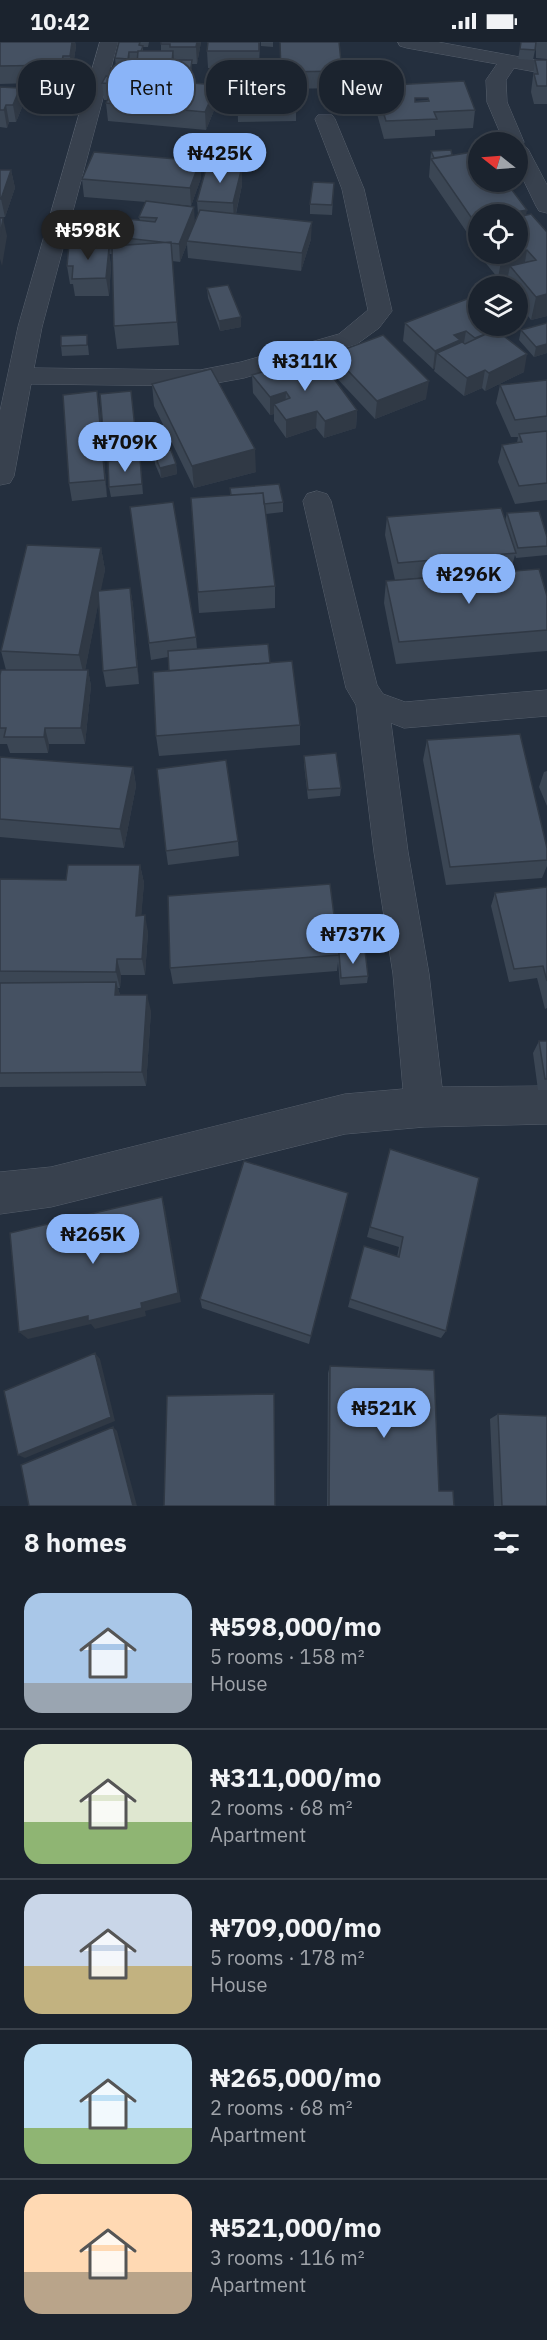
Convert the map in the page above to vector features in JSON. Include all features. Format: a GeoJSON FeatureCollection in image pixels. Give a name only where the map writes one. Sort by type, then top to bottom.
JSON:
{"type":"FeatureCollection","features":[{"type":"Feature","properties":{"kind":"street"},"geometry":{"type":"LineString","coordinates":[[0,476],[30,327],[109,42]]}},
{"type":"Feature","properties":{"kind":"street"},"geometry":{"type":"LineString","coordinates":[[407,42],[456,47],[508,62],[547,68]]}},
{"type":"Feature","properties":{"kind":"street"},"geometry":{"type":"LineString","coordinates":[[508,62],[496,80],[496,102],[510,132]]}},
{"type":"Feature","properties":{"kind":"street"},"geometry":{"type":"LineString","coordinates":[[20,376],[200,378],[244,370],[348,339],[370,323],[380,311],[377,295],[354,189],[326,119]]}},
{"type":"Feature","properties":{"kind":"street"},"geometry":{"type":"LineString","coordinates":[[528,169],[547,206]]}},
{"type":"Feature","properties":{"kind":"street"},"geometry":{"type":"LineString","coordinates":[[317,501],[362,688],[372,703],[391,852],[411,974],[424,1107]]}},
{"type":"Feature","properties":{"kind":"street"},"geometry":{"type":"LineString","coordinates":[[372,703],[404,715],[547,703]]}},
{"type":"Feature","properties":{"kind":"street"},"geometry":{"type":"LineString","coordinates":[[0,1193],[51,1187],[345,1114],[424,1107],[547,1105]]}},
{"type":"Feature","properties":{"kind":"building"},"geometry":{"type":"Polygon","coordinates":[[[0,42],[72,42],[70,56],[63,56],[62,60],[18,60],[18,66],[0,66],[0,42]]]}},
{"type":"Feature","properties":{"kind":"building"},"geometry":{"type":"Polygon","coordinates":[[[119,42],[140,42],[139,45],[143,46],[141,51],[129,52],[128,59],[115,58],[119,42]]]}},
{"type":"Feature","properties":{"kind":"building"},"geometry":{"type":"Polygon","coordinates":[[[161,42],[197,42],[196,47],[170,47],[170,44],[161,44],[161,42]]]}},
{"type":"Feature","properties":{"kind":"building"},"geometry":{"type":"Polygon","coordinates":[[[208,42],[259,42],[259,51],[207,51],[208,42]]]}},
{"type":"Feature","properties":{"kind":"building"},"geometry":{"type":"Polygon","coordinates":[[[280,42],[339,42],[341,60],[319,60],[319,71],[307,72],[307,60],[281,60],[280,42]]]}},
{"type":"Feature","properties":{"kind":"building"},"geometry":{"type":"Polygon","coordinates":[[[521,42],[536,42],[535,50],[520,49],[521,42]]]}},
{"type":"Feature","properties":{"kind":"building"},"geometry":{"type":"Polygon","coordinates":[[[138,51],[173,51],[172,60],[137,60],[138,51]]]}},
{"type":"Feature","properties":{"kind":"building"},"geometry":{"type":"Polygon","coordinates":[[[535,60],[547,60],[547,86],[537,86],[534,74],[538,74],[535,60]]]}},
{"type":"Feature","properties":{"kind":"building"},"geometry":{"type":"Polygon","coordinates":[[[106,76],[108,76],[108,83],[102,83],[106,76]]]}},
{"type":"Feature","properties":{"kind":"building"},"geometry":{"type":"Polygon","coordinates":[[[464,81],[475,110],[434,112],[437,119],[386,121],[384,114],[404,114],[404,84],[464,81]],[[415,98],[415,102],[429,101],[428,98],[415,98]]]}},
{"type":"Feature","properties":{"kind":"building"},"geometry":{"type":"Polygon","coordinates":[[[194,83],[206,84],[205,112],[194,111],[194,83]]]}},
{"type":"Feature","properties":{"kind":"building"},"geometry":{"type":"Polygon","coordinates":[[[0,87],[18,88],[13,105],[6,105],[4,110],[0,110],[0,87]]]}},
{"type":"Feature","properties":{"kind":"building"},"geometry":{"type":"Polygon","coordinates":[[[451,150],[452,155],[434,158],[431,151],[451,150]]]}},
{"type":"Feature","properties":{"kind":"building"},"geometry":{"type":"Polygon","coordinates":[[[94,152],[200,161],[190,188],[82,179],[94,152]]]}},
{"type":"Feature","properties":{"kind":"building"},"geometry":{"type":"Polygon","coordinates":[[[468,153],[468,192],[514,192],[522,204],[468,204],[468,213],[431,159],[468,153]]]}},
{"type":"Feature","properties":{"kind":"building"},"geometry":{"type":"Polygon","coordinates":[[[207,165],[242,167],[233,203],[197,201],[207,165]]]}},
{"type":"Feature","properties":{"kind":"building"},"geometry":{"type":"Polygon","coordinates":[[[0,170],[11,170],[1,199],[0,199],[0,170]]]}},
{"type":"Feature","properties":{"kind":"building"},"geometry":{"type":"Polygon","coordinates":[[[313,182],[334,183],[332,205],[310,204],[313,182]]]}},
{"type":"Feature","properties":{"kind":"building"},"geometry":{"type":"Polygon","coordinates":[[[146,201],[194,207],[179,244],[71,232],[81,214],[155,222],[157,218],[139,217],[146,201]]]}},
{"type":"Feature","properties":{"kind":"building"},"geometry":{"type":"Polygon","coordinates":[[[200,210],[312,222],[302,253],[187,241],[200,210]]]}},
{"type":"Feature","properties":{"kind":"building"},"geometry":{"type":"Polygon","coordinates":[[[531,214],[547,232],[547,294],[536,297],[528,287],[528,276],[518,276],[510,266],[528,264],[528,262],[536,260],[528,251],[528,215],[531,214]]]}},
{"type":"Feature","properties":{"kind":"building"},"geometry":{"type":"Polygon","coordinates":[[[0,218],[3,218],[0,237],[0,218]]]}},
{"type":"Feature","properties":{"kind":"building"},"geometry":{"type":"Polygon","coordinates":[[[171,242],[177,322],[114,326],[112,246],[171,242]]]}},
{"type":"Feature","properties":{"kind":"building"},"geometry":{"type":"Polygon","coordinates":[[[95,243],[95,248],[109,248],[106,278],[72,279],[73,266],[67,266],[69,244],[95,243]]]}},
{"type":"Feature","properties":{"kind":"building"},"geometry":{"type":"Polygon","coordinates":[[[228,285],[241,317],[219,321],[207,288],[228,285]]]}},
{"type":"Feature","properties":{"kind":"building"},"geometry":{"type":"Polygon","coordinates":[[[468,299],[468,333],[466,331],[454,335],[460,340],[435,351],[405,323],[468,299]]]}},
{"type":"Feature","properties":{"kind":"building"},"geometry":{"type":"Polygon","coordinates":[[[547,323],[547,344],[536,347],[526,336],[528,328],[547,323]]]}},
{"type":"Feature","properties":{"kind":"building"},"geometry":{"type":"Polygon","coordinates":[[[87,335],[87,345],[61,346],[61,336],[87,335]]]}},
{"type":"Feature","properties":{"kind":"building"},"geometry":{"type":"Polygon","coordinates":[[[383,335],[429,381],[377,401],[332,354],[383,335]]]}},
{"type":"Feature","properties":{"kind":"building"},"geometry":{"type":"Polygon","coordinates":[[[482,336],[504,336],[527,354],[489,373],[485,370],[467,378],[437,353],[462,342],[465,344],[482,336]]]}},
{"type":"Feature","properties":{"kind":"building"},"geometry":{"type":"Polygon","coordinates":[[[295,362],[305,375],[326,368],[357,410],[325,421],[317,411],[286,420],[274,404],[290,398],[286,392],[270,397],[252,375],[295,362]]]}},
{"type":"Feature","properties":{"kind":"building"},"geometry":{"type":"Polygon","coordinates":[[[211,369],[255,449],[192,466],[152,384],[211,369]]]}},
{"type":"Feature","properties":{"kind":"building"},"geometry":{"type":"Polygon","coordinates":[[[547,380],[547,416],[515,420],[500,385],[547,380]]]}},
{"type":"Feature","properties":{"kind":"building"},"geometry":{"type":"Polygon","coordinates":[[[97,391],[105,480],[69,483],[63,395],[97,391]]]}},
{"type":"Feature","properties":{"kind":"building"},"geometry":{"type":"Polygon","coordinates":[[[131,391],[136,438],[104,442],[100,394],[131,391]]]}},
{"type":"Feature","properties":{"kind":"building"},"geometry":{"type":"Polygon","coordinates":[[[547,431],[547,483],[519,486],[502,445],[522,442],[519,434],[547,431]]]}},
{"type":"Feature","properties":{"kind":"building"},"geometry":{"type":"Polygon","coordinates":[[[171,450],[176,464],[160,468],[154,454],[171,450]]]}},
{"type":"Feature","properties":{"kind":"building"},"geometry":{"type":"Polygon","coordinates":[[[140,458],[142,484],[109,487],[108,461],[140,458]]]}},
{"type":"Feature","properties":{"kind":"building"},"geometry":{"type":"Polygon","coordinates":[[[279,484],[283,502],[264,504],[263,493],[231,495],[230,488],[279,484]]]}},
{"type":"Feature","properties":{"kind":"building"},"geometry":{"type":"Polygon","coordinates":[[[263,493],[275,586],[198,592],[191,498],[263,493]]]}},
{"type":"Feature","properties":{"kind":"building"},"geometry":{"type":"Polygon","coordinates":[[[173,502],[196,637],[149,643],[130,507],[173,502]]]}},
{"type":"Feature","properties":{"kind":"building"},"geometry":{"type":"Polygon","coordinates":[[[501,508],[516,553],[398,563],[387,517],[501,508]]]}},
{"type":"Feature","properties":{"kind":"building"},"geometry":{"type":"Polygon","coordinates":[[[539,511],[547,537],[547,546],[518,548],[507,513],[539,511]]]}},
{"type":"Feature","properties":{"kind":"building"},"geometry":{"type":"Polygon","coordinates":[[[27,545],[101,548],[79,655],[1,651],[27,545]]]}},
{"type":"Feature","properties":{"kind":"building"},"geometry":{"type":"Polygon","coordinates":[[[539,569],[547,596],[547,630],[399,642],[386,581],[539,569]]]}},
{"type":"Feature","properties":{"kind":"building"},"geometry":{"type":"Polygon","coordinates":[[[130,588],[137,667],[103,671],[98,591],[130,588]]]}},
{"type":"Feature","properties":{"kind":"building"},"geometry":{"type":"Polygon","coordinates":[[[268,644],[270,663],[169,671],[168,651],[268,644]]]}},
{"type":"Feature","properties":{"kind":"building"},"geometry":{"type":"Polygon","coordinates":[[[292,661],[300,725],[156,736],[153,672],[292,661]]]}},
{"type":"Feature","properties":{"kind":"building"},"geometry":{"type":"Polygon","coordinates":[[[1,670],[88,670],[81,728],[45,728],[44,737],[4,737],[6,728],[0,728],[1,670]]]}},
{"type":"Feature","properties":{"kind":"building"},"geometry":{"type":"Polygon","coordinates":[[[520,734],[547,848],[547,860],[450,867],[427,740],[520,734]]]}},
{"type":"Feature","properties":{"kind":"building"},"geometry":{"type":"Polygon","coordinates":[[[336,753],[341,788],[308,790],[304,756],[336,753]]]}},
{"type":"Feature","properties":{"kind":"building"},"geometry":{"type":"Polygon","coordinates":[[[0,757],[133,767],[120,829],[0,819],[0,757]]]}},
{"type":"Feature","properties":{"kind":"building"},"geometry":{"type":"Polygon","coordinates":[[[226,760],[238,841],[166,851],[157,769],[226,760]]]}},
{"type":"Feature","properties":{"kind":"building"},"geometry":{"type":"Polygon","coordinates":[[[68,865],[140,865],[136,916],[145,915],[142,959],[117,959],[116,972],[0,971],[0,879],[66,880],[68,865]]]}},
{"type":"Feature","properties":{"kind":"building"},"geometry":{"type":"Polygon","coordinates":[[[330,884],[339,955],[170,968],[168,896],[330,884]]]}},
{"type":"Feature","properties":{"kind":"building"},"geometry":{"type":"Polygon","coordinates":[[[547,887],[547,981],[543,966],[514,969],[495,893],[547,887]]]}},
{"type":"Feature","properties":{"kind":"building"},"geometry":{"type":"Polygon","coordinates":[[[365,951],[368,976],[341,978],[339,953],[365,951]]]}},
{"type":"Feature","properties":{"kind":"building"},"geometry":{"type":"Polygon","coordinates":[[[116,982],[115,995],[147,995],[142,1072],[0,1073],[0,983],[116,982]]]}},
{"type":"Feature","properties":{"kind":"building"},"geometry":{"type":"Polygon","coordinates":[[[539,1041],[547,1041],[547,1079],[545,1079],[539,1041]]]}},
{"type":"Feature","properties":{"kind":"building"},"geometry":{"type":"Polygon","coordinates":[[[390,1149],[479,1178],[446,1331],[350,1299],[364,1246],[399,1257],[403,1237],[370,1227],[390,1149]]]}},
{"type":"Feature","properties":{"kind":"building"},"geometry":{"type":"Polygon","coordinates":[[[244,1161],[348,1193],[311,1336],[200,1299],[244,1161]]]}},
{"type":"Feature","properties":{"kind":"building"},"geometry":{"type":"Polygon","coordinates":[[[162,1197],[178,1293],[141,1303],[142,1308],[88,1321],[88,1316],[19,1332],[10,1233],[162,1197]]]}},
{"type":"Feature","properties":{"kind":"building"},"geometry":{"type":"Polygon","coordinates":[[[95,1353],[111,1417],[18,1455],[4,1391],[95,1353]]]}},
{"type":"Feature","properties":{"kind":"building"},"geometry":{"type":"Polygon","coordinates":[[[330,1366],[434,1370],[439,1491],[453,1491],[454,1506],[329,1506],[330,1366]]]}},
{"type":"Feature","properties":{"kind":"building"},"geometry":{"type":"Polygon","coordinates":[[[274,1394],[275,1506],[164,1506],[167,1396],[274,1394]]]}},
{"type":"Feature","properties":{"kind":"building"},"geometry":{"type":"Polygon","coordinates":[[[498,1414],[547,1416],[547,1506],[502,1506],[498,1414]]]}},
{"type":"Feature","properties":{"kind":"building"},"geometry":{"type":"Polygon","coordinates":[[[113,1427],[133,1506],[29,1506],[21,1465],[113,1427]]]}}]}
